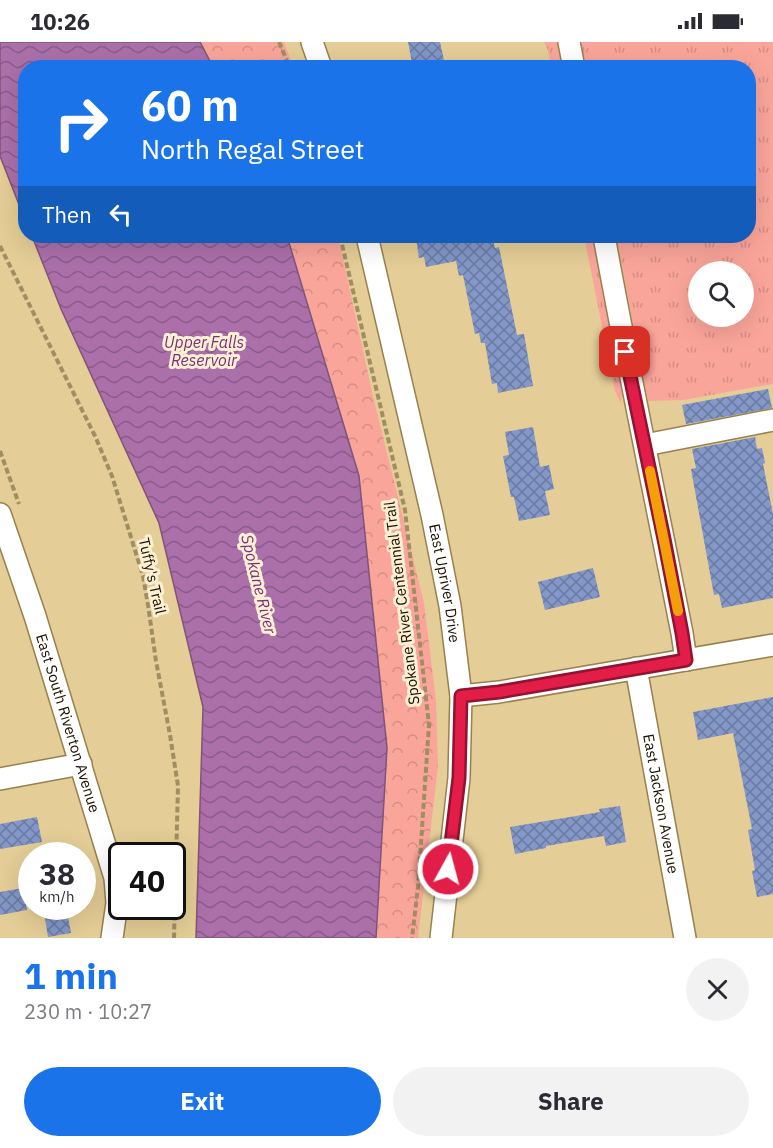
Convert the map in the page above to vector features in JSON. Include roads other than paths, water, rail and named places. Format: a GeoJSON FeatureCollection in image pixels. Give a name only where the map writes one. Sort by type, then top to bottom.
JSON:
{"type":"FeatureCollection","features":[{"type":"Feature","properties":{"kind":"street"},"geometry":{"type":"LineString","coordinates":[[312,42],[318,60]]}},
{"type":"Feature","properties":{"kind":"street"},"geometry":{"type":"LineString","coordinates":[[569,42],[572,60]]}},
{"type":"Feature","properties":{"kind":"street","name":"East Upriver Drive"},"geometry":{"type":"LineString","coordinates":[[369,243],[432,515],[450,606],[461,696],[459,778],[441,938]]}},
{"type":"Feature","properties":{"kind":"street"},"geometry":{"type":"LineString","coordinates":[[605,243],[686,660]]}},
{"type":"Feature","properties":{"kind":"street"},"geometry":{"type":"LineString","coordinates":[[645,445],[773,420]]}},
{"type":"Feature","properties":{"kind":"street","name":"East South Riverton Avenue"},"geometry":{"type":"LineString","coordinates":[[0,514],[35,616],[115,878],[117,903],[112,938]]}},
{"type":"Feature","properties":{"kind":"street"},"geometry":{"type":"LineString","coordinates":[[461,696],[499,692],[773,645]]}},
{"type":"Feature","properties":{"kind":"street","name":"East Jackson Avenue"},"geometry":{"type":"LineString","coordinates":[[636,668],[685,938]]}},
{"type":"Feature","properties":{"kind":"street"},"geometry":{"type":"LineString","coordinates":[[0,779],[81,764]]}},
{"type":"Feature","properties":{"kind":"water"},"geometry":{"type":"Polygon","coordinates":[[[0,42],[200,42],[209,60],[18,60],[18,202],[0,156],[0,42]]]}},
{"type":"Feature","properties":{"kind":"water","name":"Upper Falls Reservoir"},"geometry":{"type":"Polygon","coordinates":[[[35,243],[289,243],[359,476],[387,748],[376,938],[196,938],[203,707],[159,523],[61,309],[35,243]]]}},
{"type":"Feature","properties":{"kind":"water label","name":"Spokane River"},"geometry":{"type":"Point","coordinates":[259,584]}}]}
